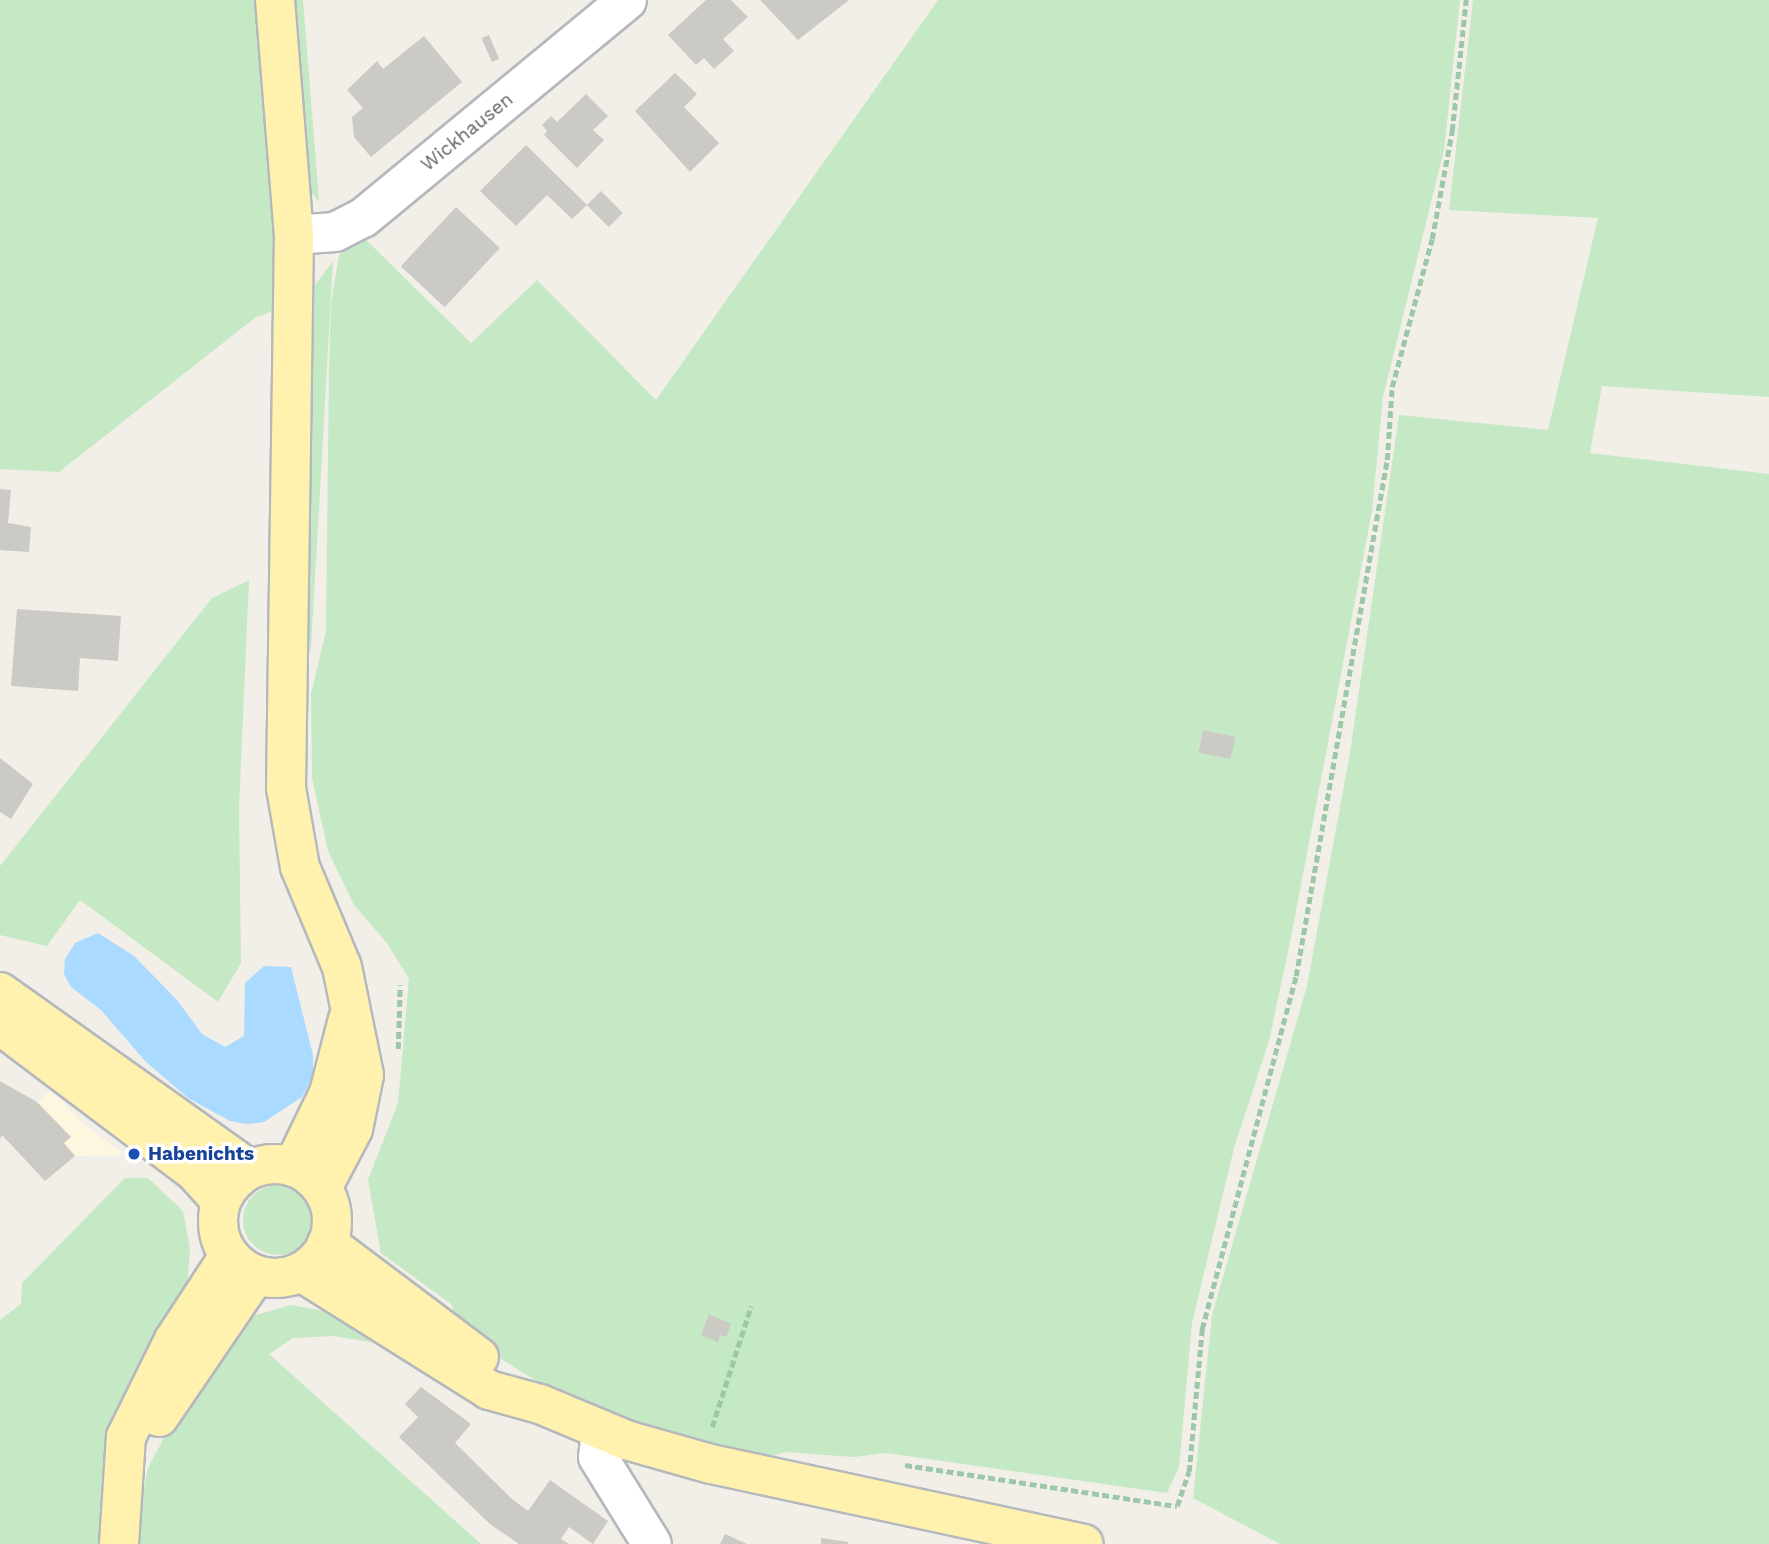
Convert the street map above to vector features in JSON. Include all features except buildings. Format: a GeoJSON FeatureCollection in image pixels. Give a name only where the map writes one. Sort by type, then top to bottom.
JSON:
{"type":"FeatureCollection","features":[{"type":"Feature","properties":{"kind":"main road"},"geometry":{"type":"LineString","coordinates":[[275,0],[294,235],[286,788],[300,867],[335,944],[364,1075],[360,1101],[346,1146],[307,1177]]}},
{"type":"Feature","properties":{"kind":"main road"},"geometry":{"type":"LineString","coordinates":[[0,992],[214,1149],[249,1170]]}},
{"type":"Feature","properties":{"kind":"main road"},"geometry":{"type":"LineString","coordinates":[[0,1024],[194,1171],[221,1201]]}},
{"type":"Feature","properties":{"kind":"main road"},"geometry":{"type":"LineString","coordinates":[[278,1164],[307,1177],[332,1215],[327,1243],[316,1260],[301,1272],[270,1278],[242,1265],[220,1239],[221,1201],[232,1183],[249,1170],[278,1164]]}},
{"type":"Feature","properties":{"kind":"main road"},"geometry":{"type":"LineString","coordinates":[[327,1243],[540,1404]]}},
{"type":"Feature","properties":{"kind":"main road"},"geometry":{"type":"LineString","coordinates":[[119,1544],[127,1473],[242,1265]]}},
{"type":"Feature","properties":{"kind":"main road"},"geometry":{"type":"LineString","coordinates":[[301,1272],[478,1384],[540,1404],[601,1430],[701,1461],[1084,1544]]}},
{"type":"Feature","properties":{"kind":"street","name":"Wickhausen"},"geometry":{"type":"LineString","coordinates":[[294,235],[335,232],[363,218],[627,0]]}},
{"type":"Feature","properties":{"kind":"street"},"geometry":{"type":"LineString","coordinates":[[601,1430],[598,1457],[621,1500],[652,1544]]}},
{"type":"Feature","properties":{"kind":"path"},"geometry":{"type":"LineString","coordinates":[[890,1463],[1177,1506],[1189,1472],[1202,1329],[1299,963],[1387,460],[1392,387],[1432,239],[1452,131],[1466,0]]}},
{"type":"Feature","properties":{"kind":"path"},"geometry":{"type":"LineString","coordinates":[[398,1059],[400,985]]}},
{"type":"Feature","properties":{"kind":"path"},"geometry":{"type":"LineString","coordinates":[[701,1461],[751,1306]]}},
{"type":"Feature","properties":{"kind":"shaded area"},"geometry":{"type":"Polygon","coordinates":[[[51,1090],[87,1127],[125,1155],[75,1156],[45,1181],[2,1135],[51,1090]]]}},
{"type":"Feature","properties":{"kind":"green space"},"geometry":{"type":"Polygon","coordinates":[[[0,0],[260,0],[270,92],[277,310],[256,317],[59,472],[0,469],[0,0]]]}},
{"type":"Feature","properties":{"kind":"green space"},"geometry":{"type":"Polygon","coordinates":[[[289,0],[303,0],[319,201],[306,188],[289,0]]]}},
{"type":"Feature","properties":{"kind":"green space"},"geometry":{"type":"Polygon","coordinates":[[[938,0],[1460,0],[1444,150],[1383,397],[1372,511],[1292,932],[1269,1041],[1234,1148],[1192,1323],[1179,1467],[1167,1493],[886,1453],[854,1457],[785,1452],[767,1458],[645,1428],[535,1380],[451,1328],[454,1312],[451,1304],[381,1253],[368,1180],[398,1103],[409,979],[387,943],[354,905],[328,851],[312,778],[311,694],[326,631],[331,304],[339,255],[362,236],[471,343],[537,280],[656,400],[938,0]],[[1203,730],[1198,752],[1229,759],[1235,737],[1203,730]]]}},
{"type":"Feature","properties":{"kind":"green space"},"geometry":{"type":"Polygon","coordinates":[[[1473,0],[1769,0],[1769,397],[1602,386],[1590,453],[1769,474],[1769,1544],[1280,1544],[1193,1498],[1212,1315],[1307,986],[1350,753],[1399,415],[1548,430],[1598,218],[1449,210],[1473,0]]]}},
{"type":"Feature","properties":{"kind":"green space"},"geometry":{"type":"Polygon","coordinates":[[[333,261],[311,648],[302,671],[310,292],[333,261]]]}},
{"type":"Feature","properties":{"kind":"green space"},"geometry":{"type":"Polygon","coordinates":[[[249,580],[239,808],[241,963],[218,1002],[80,900],[47,946],[0,935],[0,866],[212,598],[249,580]]]}},
{"type":"Feature","properties":{"kind":"green space"},"geometry":{"type":"Polygon","coordinates":[[[125,1178],[148,1178],[183,1211],[190,1249],[187,1288],[101,1544],[0,1544],[0,1320],[21,1304],[22,1283],[125,1178]]]}},
{"type":"Feature","properties":{"kind":"green space"},"geometry":{"type":"Polygon","coordinates":[[[278,1185],[297,1191],[307,1201],[313,1220],[307,1239],[297,1249],[278,1255],[259,1249],[249,1239],[243,1220],[249,1201],[259,1191],[278,1185]]]}},
{"type":"Feature","properties":{"kind":"green space"},"geometry":{"type":"Polygon","coordinates":[[[291,1305],[324,1311],[371,1342],[333,1336],[293,1338],[269,1354],[481,1544],[133,1544],[148,1468],[182,1404],[242,1319],[291,1305]]]}},
{"type":"Feature","properties":{"kind":"water"},"geometry":{"type":"Polygon","coordinates":[[[98,933],[134,956],[177,1000],[202,1034],[225,1047],[244,1036],[245,983],[264,966],[291,967],[313,1055],[313,1076],[302,1097],[264,1122],[247,1124],[230,1121],[188,1098],[145,1061],[101,1010],[71,987],[64,974],[65,959],[75,943],[98,933]]]}},
{"type":"Feature","properties":{"kind":"place","name":"Habenichts"},"geometry":{"type":"Point","coordinates":[134,1154]}}]}
